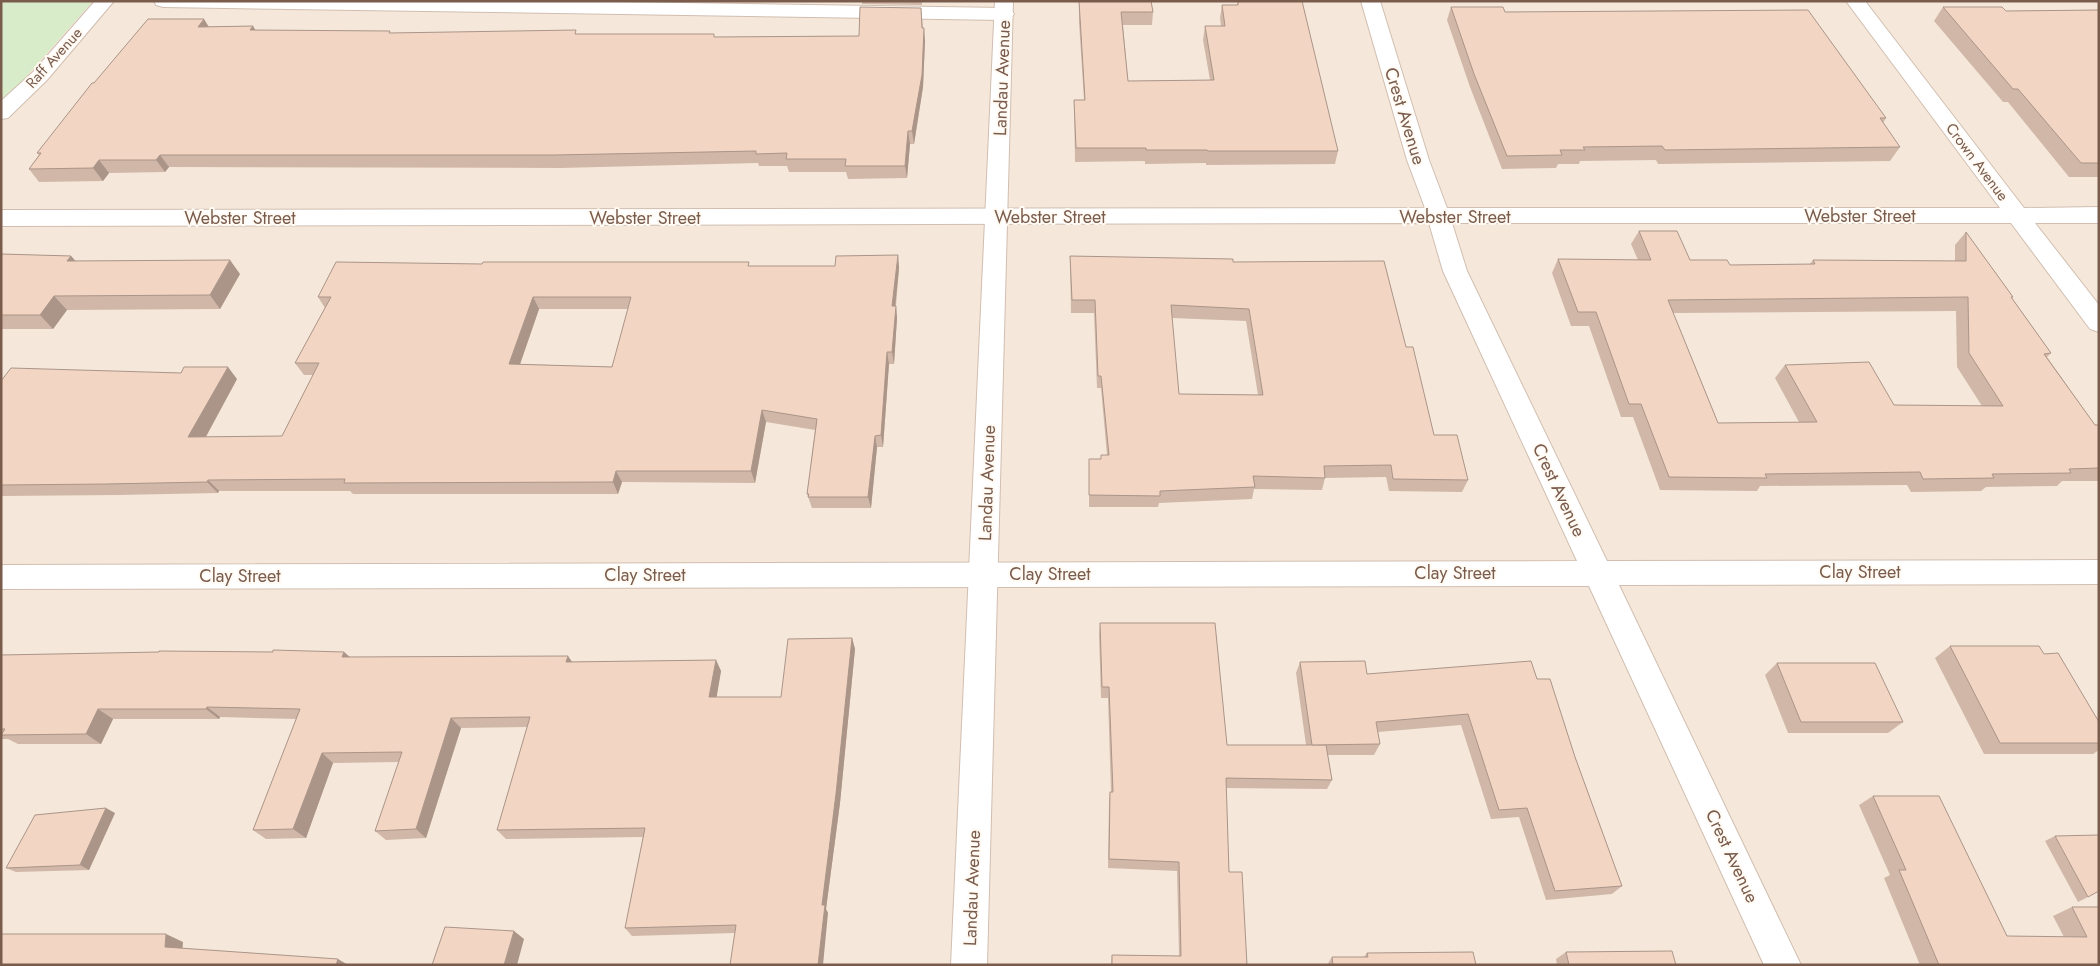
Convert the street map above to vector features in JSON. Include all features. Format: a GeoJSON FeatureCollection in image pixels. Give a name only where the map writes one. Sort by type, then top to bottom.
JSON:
{"type":"FeatureCollection","features":[{"type":"Feature","properties":{"kind":"street","name":"Raff Avenue"},"geometry":{"type":"LineString","coordinates":[[1,113],[40,76],[105,1]]}},
{"type":"Feature","properties":{"kind":"street"},"geometry":{"type":"LineString","coordinates":[[163,1],[1004,7]]}},
{"type":"Feature","properties":{"kind":"street","name":"Crest Avenue"},"geometry":{"type":"LineString","coordinates":[[1370,1],[1418,160],[1440,217],[1455,271],[1783,965]]}},
{"type":"Feature","properties":{"kind":"street","name":"Crown Avenue"},"geometry":{"type":"LineString","coordinates":[[1855,1],[2099,323]]}},
{"type":"Feature","properties":{"kind":"street","name":"Landau Avenue"},"geometry":{"type":"LineString","coordinates":[[969,965],[1004,7]]}},
{"type":"Feature","properties":{"kind":"street","name":"Webster Street"},"geometry":{"type":"LineString","coordinates":[[1,218],[2099,215]]}},
{"type":"Feature","properties":{"kind":"street","name":"Clay Street"},"geometry":{"type":"LineString","coordinates":[[1,577],[2099,572]]}},
{"type":"Feature","properties":{"kind":"shaded area"},"geometry":{"type":"Polygon","coordinates":[[[1,1],[2099,1],[2099,965],[1,965],[1,1]]]}},
{"type":"Feature","properties":{"kind":"green space"},"geometry":{"type":"Polygon","coordinates":[[[1,1],[93,1],[1,105],[1,1]]]}},
{"type":"Feature","properties":{"kind":"building"},"geometry":{"type":"Polygon","coordinates":[[[1079,1],[1151,1],[1153,12],[1121,12],[1128,81],[1214,80],[1205,26],[1225,26],[1222,5],[1238,5],[1238,1],[1302,1],[1338,151],[1076,148],[1074,100],[1085,100],[1079,1]]]}},
{"type":"Feature","properties":{"kind":"building"},"geometry":{"type":"Polygon","coordinates":[[[860,7],[921,8],[922,28],[924,28],[922,75],[912,131],[908,131],[905,166],[845,166],[846,159],[786,159],[787,153],[756,154],[756,151],[555,155],[160,155],[156,160],[99,160],[93,168],[29,169],[41,153],[37,153],[92,83],[94,83],[148,19],[204,19],[198,27],[253,26],[250,30],[390,31],[389,33],[576,30],[575,34],[714,34],[714,37],[859,36],[860,7]]]}},
{"type":"Feature","properties":{"kind":"building"},"geometry":{"type":"Polygon","coordinates":[[[1451,7],[1503,7],[1505,12],[1808,10],[1886,118],[1880,118],[1900,147],[1665,150],[1662,146],[1583,147],[1585,150],[1560,150],[1562,155],[1507,156],[1474,74],[1451,7]]]}},
{"type":"Feature","properties":{"kind":"building"},"geometry":{"type":"Polygon","coordinates":[[[1943,7],[2002,7],[2006,11],[2099,10],[2099,163],[2081,163],[2018,89],[2013,89],[1943,7]]]}},
{"type":"Feature","properties":{"kind":"building"},"geometry":{"type":"Polygon","coordinates":[[[1639,231],[1677,231],[1690,260],[1727,260],[1730,265],[1815,264],[1813,260],[1966,261],[1966,232],[2051,353],[2044,354],[2095,425],[2099,425],[2099,468],[2069,469],[2071,473],[1992,474],[1994,478],[1923,479],[1920,472],[1765,474],[1767,478],[1669,477],[1641,404],[1629,404],[1596,312],[1578,312],[1558,259],[1651,260],[1639,231]],[[1968,297],[1668,300],[1718,423],[1817,422],[1785,365],[1869,362],[1894,405],[2003,406],[1969,353],[1968,297]]]}},
{"type":"Feature","properties":{"kind":"building"},"geometry":{"type":"Polygon","coordinates":[[[1,254],[71,256],[67,261],[230,260],[210,295],[54,296],[40,315],[1,315],[1,254]]]}},
{"type":"Feature","properties":{"kind":"building"},"geometry":{"type":"Polygon","coordinates":[[[898,255],[892,306],[896,306],[892,352],[887,352],[881,435],[875,436],[868,497],[808,497],[817,419],[762,410],[751,471],[616,471],[613,482],[344,483],[345,479],[1,485],[1,381],[11,368],[181,373],[184,367],[228,367],[188,437],[282,436],[319,363],[295,363],[331,297],[318,297],[336,262],[482,264],[483,262],[749,262],[748,266],[835,266],[836,256],[898,255]],[[533,297],[509,364],[612,367],[631,297],[533,297]]]}},
{"type":"Feature","properties":{"kind":"building"},"geometry":{"type":"Polygon","coordinates":[[[1070,256],[1233,259],[1233,262],[1384,261],[1406,347],[1413,347],[1434,435],[1457,435],[1468,480],[1393,479],[1391,465],[1324,466],[1325,478],[1253,476],[1255,487],[1160,491],[1160,496],[1089,495],[1089,459],[1101,459],[1101,455],[1109,455],[1101,376],[1098,376],[1095,300],[1072,300],[1070,256]],[[1171,305],[1179,394],[1263,395],[1249,309],[1171,305]]]}},
{"type":"Feature","properties":{"kind":"building"},"geometry":{"type":"Polygon","coordinates":[[[1100,623],[1215,623],[1227,745],[1326,745],[1332,780],[1226,778],[1229,872],[1242,872],[1247,965],[1112,965],[1112,955],[1181,956],[1179,862],[1109,859],[1110,792],[1113,792],[1109,687],[1102,687],[1100,623]]]}},
{"type":"Feature","properties":{"kind":"building"},"geometry":{"type":"Polygon","coordinates":[[[852,638],[836,794],[822,905],[825,905],[818,965],[730,965],[736,925],[625,928],[645,828],[497,830],[530,717],[451,718],[416,829],[375,831],[402,752],[322,753],[293,829],[253,830],[300,709],[207,707],[206,709],[98,709],[86,734],[1,735],[5,729],[1,729],[1,655],[159,651],[273,652],[273,650],[344,652],[342,657],[568,656],[566,662],[716,660],[709,697],[781,697],[788,639],[852,638]]]}},
{"type":"Feature","properties":{"kind":"building"},"geometry":{"type":"Polygon","coordinates":[[[1950,646],[2039,646],[2044,654],[2058,653],[2099,722],[2099,743],[2000,743],[1950,646]]]}},
{"type":"Feature","properties":{"kind":"building"},"geometry":{"type":"Polygon","coordinates":[[[1365,661],[1367,674],[1531,661],[1537,679],[1550,679],[1575,757],[1622,886],[1555,891],[1527,808],[1499,810],[1468,714],[1376,722],[1380,744],[1312,745],[1300,662],[1365,661]]]}},
{"type":"Feature","properties":{"kind":"building"},"geometry":{"type":"Polygon","coordinates":[[[1777,663],[1875,663],[1903,722],[1801,722],[1777,663]]]}},
{"type":"Feature","properties":{"kind":"building"},"geometry":{"type":"Polygon","coordinates":[[[1873,796],[1939,796],[2007,936],[2087,937],[2072,907],[2099,907],[2099,965],[1939,965],[1899,870],[1906,870],[1873,796]]]}},
{"type":"Feature","properties":{"kind":"building"},"geometry":{"type":"Polygon","coordinates":[[[106,808],[80,865],[6,868],[35,815],[106,808]]]}},
{"type":"Feature","properties":{"kind":"building"},"geometry":{"type":"Polygon","coordinates":[[[2099,835],[2099,891],[2088,897],[2055,836],[2099,835]]]}},
{"type":"Feature","properties":{"kind":"building"},"geometry":{"type":"Polygon","coordinates":[[[445,927],[514,931],[504,965],[432,965],[445,927]]]}},
{"type":"Feature","properties":{"kind":"building"},"geometry":{"type":"Polygon","coordinates":[[[1,934],[166,934],[165,947],[338,959],[336,965],[1,965],[1,934]]]}},
{"type":"Feature","properties":{"kind":"building"},"geometry":{"type":"Polygon","coordinates":[[[1672,951],[1676,965],[1569,965],[1566,952],[1672,951]]]}},
{"type":"Feature","properties":{"kind":"building"},"geometry":{"type":"Polygon","coordinates":[[[1473,952],[1476,965],[1333,965],[1332,957],[1368,957],[1367,953],[1473,952]]]}}]}
